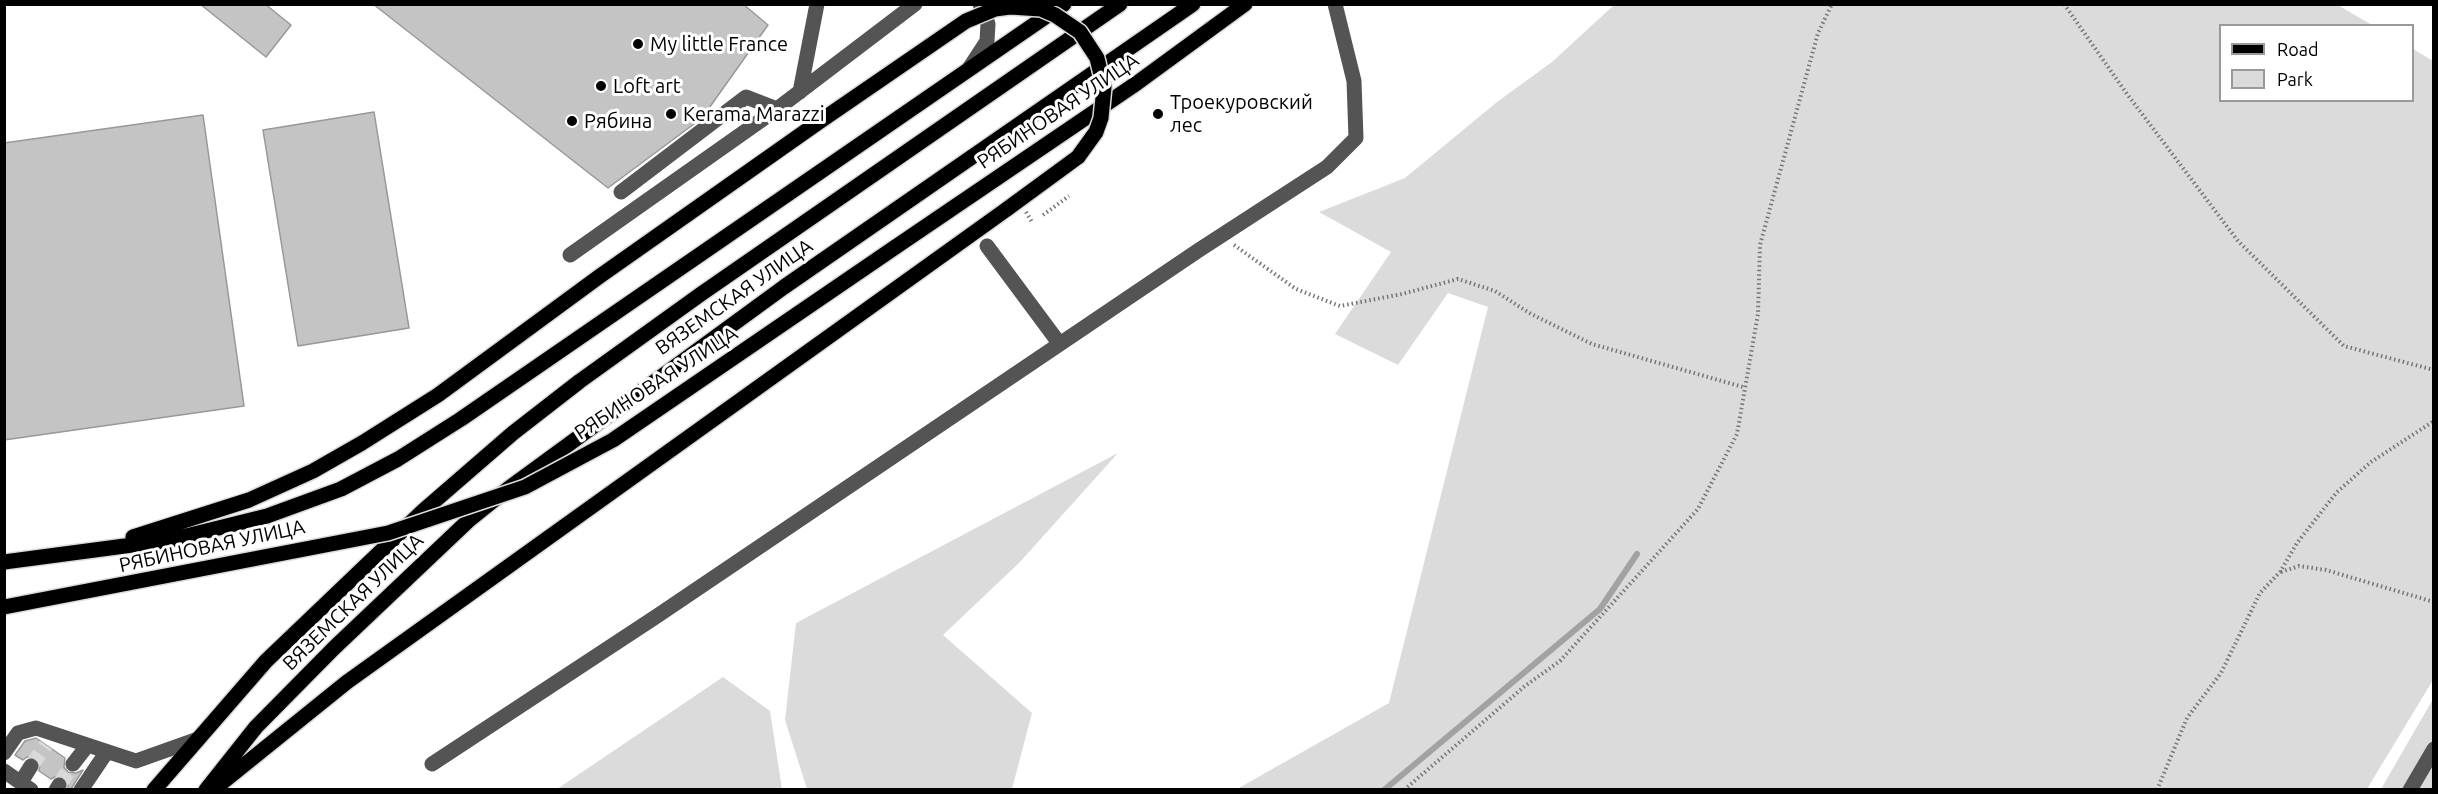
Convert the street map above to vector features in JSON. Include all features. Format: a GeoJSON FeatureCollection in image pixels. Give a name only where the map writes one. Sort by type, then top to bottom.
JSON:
{"type":"FeatureCollection","features":[{"type":"Feature","properties":{"kind":"main road","name":"РЯБИНОВАЯ УЛИЦА"},"geometry":{"type":"LineString","coordinates":[[4,562],[170,540],[267,516],[341,489],[398,459],[552,357],[1064,4]]}},
{"type":"Feature","properties":{"kind":"main road","name":"ВЯЗЕМСКАЯ УЛИЦА"},"geometry":{"type":"LineString","coordinates":[[154,789],[266,661],[457,480],[513,433],[580,381],[701,294],[1120,4]]}},
{"type":"Feature","properties":{"kind":"main road","name":"ВЯЗЕМСКАЯ УЛИЦА"},"geometry":{"type":"LineString","coordinates":[[206,789],[256,727],[334,648],[468,521],[509,488],[784,287],[1192,4]]}},
{"type":"Feature","properties":{"kind":"main road","name":"РЯБИНОВАЯ УЛИЦА"},"geometry":{"type":"LineString","coordinates":[[4,607],[388,533],[525,487],[613,440],[1137,83],[1245,4]]}},
{"type":"Feature","properties":{"kind":"main road"},"geometry":{"type":"LineString","coordinates":[[101,548],[249,500],[313,471],[362,443],[438,395],[600,276],[966,21],[995,9],[1010,7],[1041,9],[1068,22],[1089,44],[1099,65],[1104,87],[1101,118],[1096,132],[1078,157],[347,682],[213,789]]}},
{"type":"Feature","properties":{"kind":"lane"},"geometry":{"type":"LineString","coordinates":[[800,92],[817,4]]}},
{"type":"Feature","properties":{"kind":"lane"},"geometry":{"type":"LineString","coordinates":[[570,255],[777,110],[915,4]]}},
{"type":"Feature","properties":{"kind":"lane"},"geometry":{"type":"LineString","coordinates":[[970,67],[987,41],[988,24],[980,4]]}},
{"type":"Feature","properties":{"kind":"lane"},"geometry":{"type":"LineString","coordinates":[[432,764],[657,616],[1059,343],[1327,167],[1356,138],[1354,81],[1335,4]]}},
{"type":"Feature","properties":{"kind":"lane"},"geometry":{"type":"LineString","coordinates":[[621,192],[746,97],[777,110]]}},
{"type":"Feature","properties":{"kind":"lane"},"geometry":{"type":"LineString","coordinates":[[987,246],[1059,343]]}},
{"type":"Feature","properties":{"kind":"lane"},"geometry":{"type":"LineString","coordinates":[[4,753],[18,733],[36,728],[49,740],[87,746],[136,761],[195,740]]}},
{"type":"Feature","properties":{"kind":"lane"},"geometry":{"type":"LineString","coordinates":[[74,764],[87,746]]}},
{"type":"Feature","properties":{"kind":"lane"},"geometry":{"type":"LineString","coordinates":[[2410,789],[2433,749]]}},
{"type":"Feature","properties":{"kind":"lane"},"geometry":{"type":"LineString","coordinates":[[81,789],[106,753]]}},
{"type":"Feature","properties":{"kind":"lane"},"geometry":{"type":"LineString","coordinates":[[4,771],[26,786],[31,766]]}},
{"type":"Feature","properties":{"kind":"path"},"geometry":{"type":"LineString","coordinates":[[1404,789],[1525,686],[1560,661],[1698,509],[1737,434],[1743,387],[1758,314],[1760,245],[1818,33],[1832,4]]}},
{"type":"Feature","properties":{"kind":"path"},"geometry":{"type":"LineString","coordinates":[[2064,4],[2127,94],[2246,249],[2344,346],[2433,370]]}},
{"type":"Feature","properties":{"kind":"path"},"geometry":{"type":"LineString","coordinates":[[1042,215],[1069,196]]}},
{"type":"Feature","properties":{"kind":"path"},"geometry":{"type":"LineString","coordinates":[[1025,212],[1032,222]]}},
{"type":"Feature","properties":{"kind":"path"},"geometry":{"type":"LineString","coordinates":[[1221,235],[1296,289],[1340,306],[1402,294],[1458,279],[1495,291],[1532,314],[1592,344],[1743,387]]}},
{"type":"Feature","properties":{"kind":"path"},"geometry":{"type":"LineString","coordinates":[[2157,789],[2187,718],[2222,673],[2260,593],[2280,572],[2297,543],[2337,492],[2371,462],[2433,421]]}},
{"type":"Feature","properties":{"kind":"path"},"geometry":{"type":"LineString","coordinates":[[2280,572],[2299,566],[2326,570],[2433,602]]}},
{"type":"Feature","properties":{"kind":"green space"},"geometry":{"type":"Polygon","coordinates":[[[2336,4],[2370,24],[2219,24],[2219,102],[2414,102],[2414,50],[2433,61],[2433,680],[2367,789],[1237,789],[1389,703],[1488,307],[1448,293],[1398,365],[1335,334],[1391,252],[1319,212],[1405,178],[1497,102],[1552,62],[1614,5],[2336,4]]]}},
{"type":"Feature","properties":{"kind":"green space"},"geometry":{"type":"Polygon","coordinates":[[[1118,453],[1019,563],[943,635],[1032,713],[1012,789],[807,789],[785,720],[796,623],[1118,453]]]}},
{"type":"Feature","properties":{"kind":"green space"},"geometry":{"type":"Polygon","coordinates":[[[723,677],[770,711],[782,789],[557,789],[723,677]]]}},
{"type":"Feature","properties":{"kind":"green space"},"geometry":{"type":"Polygon","coordinates":[[[2433,699],[2433,789],[2381,789],[2433,699]]]}},
{"type":"Feature","properties":{"kind":"building"},"geometry":{"type":"Polygon","coordinates":[[[200,4],[265,4],[291,25],[266,57],[200,4]]]}},
{"type":"Feature","properties":{"kind":"building"},"geometry":{"type":"Polygon","coordinates":[[[373,4],[743,4],[768,25],[702,118],[608,188],[373,4]]]}},
{"type":"Feature","properties":{"kind":"building"},"geometry":{"type":"Polygon","coordinates":[[[374,112],[409,328],[298,346],[263,130],[374,112]]]}},
{"type":"Feature","properties":{"kind":"building"},"geometry":{"type":"Polygon","coordinates":[[[203,115],[244,406],[4,440],[4,143],[203,115]]]}},
{"type":"Feature","properties":{"kind":"building"},"geometry":{"type":"Polygon","coordinates":[[[36,738],[65,758],[64,767],[68,772],[76,773],[83,770],[71,789],[68,789],[68,781],[63,776],[59,775],[51,779],[39,771],[40,762],[36,757],[27,757],[23,760],[15,755],[25,741],[36,738]]]}},
{"type":"Feature","properties":{"kind":"waterway"},"geometry":{"type":"LineString","coordinates":[[1384,790],[1600,609],[1637,554]]}},
{"type":"Feature","properties":{"kind":"tunnel"},"geometry":{"type":"LineString","coordinates":[[31,766],[46,745]]}},
{"type":"Feature","properties":{"kind":"tunnel"},"geometry":{"type":"LineString","coordinates":[[59,785],[73,764]]}},
{"type":"Feature","properties":{"kind":"place","name":"My little France"},"geometry":{"type":"Point","coordinates":[638,44]}},
{"type":"Feature","properties":{"kind":"place","name":"Loft art"},"geometry":{"type":"Point","coordinates":[601,86]}},
{"type":"Feature","properties":{"kind":"place","name":"Kerama Marazzi"},"geometry":{"type":"Point","coordinates":[671,114]}},
{"type":"Feature","properties":{"kind":"place","name":"Троекуровский лес"},"geometry":{"type":"Point","coordinates":[1158,114]}},
{"type":"Feature","properties":{"kind":"place","name":"Рябина"},"geometry":{"type":"Point","coordinates":[572,121]}}]}
